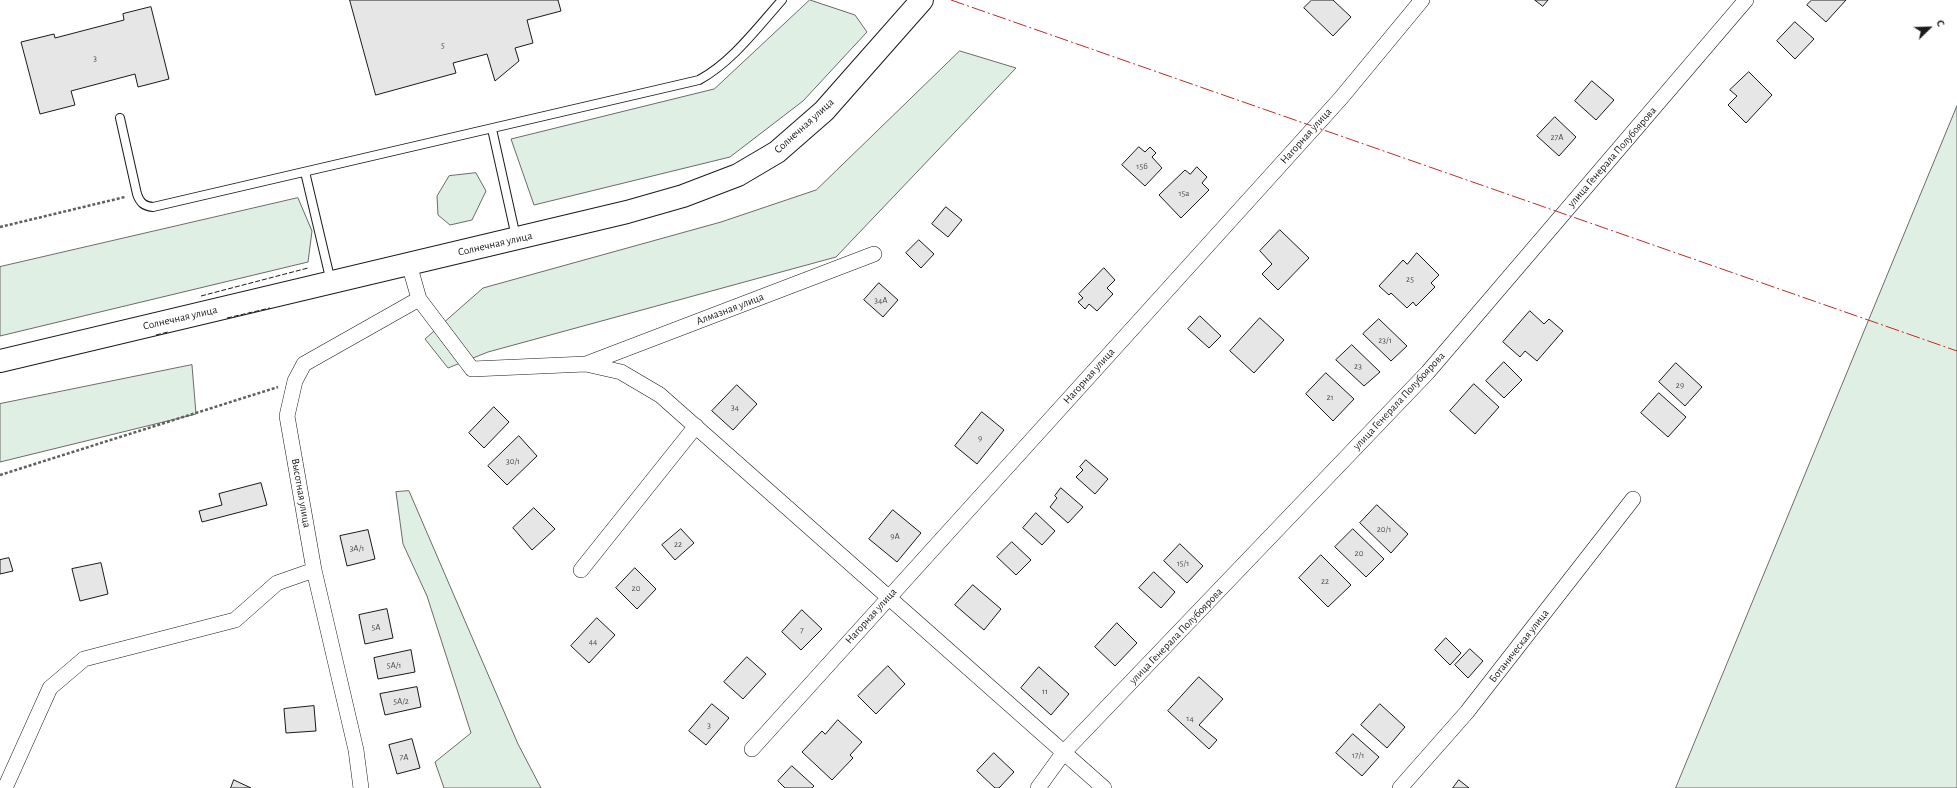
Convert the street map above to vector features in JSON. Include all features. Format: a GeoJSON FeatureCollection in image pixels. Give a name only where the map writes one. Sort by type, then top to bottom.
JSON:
{"type":"FeatureCollection","features":[{"type":"Feature","properties":{"kind":"street","name":"Солнечная улица"},"geometry":{"type":"LineString","coordinates":[[0,361],[627,212],[683,196],[738,175],[777,152],[824,111],[922,0]]}},
{"type":"Feature","properties":{"kind":"street","name":"Нагорная улица"},"geometry":{"type":"LineString","coordinates":[[752,749],[1341,98],[1422,0]]}},
{"type":"Feature","properties":{"kind":"street","name":"улица Генерала Полубоярова"},"geometry":{"type":"LineString","coordinates":[[1038,788],[1064,752],[1428,372],[1746,0]]}},
{"type":"Feature","properties":{"kind":"street","name":"Алмазная улица"},"geometry":{"type":"LineString","coordinates":[[586,364],[874,254]]}},
{"type":"Feature","properties":{"kind":"street"},"geometry":{"type":"LineString","coordinates":[[410,264],[419,299],[472,369],[586,364],[621,372],[660,395],[1104,788]]}},
{"type":"Feature","properties":{"kind":"street","name":"Высотная улица"},"geometry":{"type":"LineString","coordinates":[[361,788],[356,750],[314,570],[287,416],[295,381],[304,364],[419,299]]}},
{"type":"Feature","properties":{"kind":"street"},"geometry":{"type":"LineString","coordinates":[[581,570],[696,426]]}},
{"type":"Feature","properties":{"kind":"street","name":"Ботаническая улица"},"geometry":{"type":"LineString","coordinates":[[1400,788],[1466,712],[1633,499]]}},
{"type":"Feature","properties":{"kind":"street"},"geometry":{"type":"LineString","coordinates":[[5,788],[50,688],[84,659],[235,620],[277,583],[314,570]]}},
{"type":"Feature","properties":{"kind":"lane"},"geometry":{"type":"LineString","coordinates":[[120,118],[137,194],[146,206],[153,206],[699,80],[712,74],[725,62],[782,0]]}},
{"type":"Feature","properties":{"kind":"lane"},"geometry":{"type":"LineString","coordinates":[[492,129],[517,239]]}},
{"type":"Feature","properties":{"kind":"lane"},"geometry":{"type":"LineString","coordinates":[[305,172],[331,282]]}},
{"type":"Feature","properties":{"kind":"path"},"geometry":{"type":"LineString","coordinates":[[0,227],[137,194]]}},
{"type":"Feature","properties":{"kind":"path"},"geometry":{"type":"LineString","coordinates":[[0,475],[295,381]]}},
{"type":"Feature","properties":{"kind":"green space"},"geometry":{"type":"Polygon","coordinates":[[[810,0],[855,15],[867,32],[803,101],[730,157],[534,205],[511,139],[714,89],[810,0]]]}},
{"type":"Feature","properties":{"kind":"green space"},"geometry":{"type":"Polygon","coordinates":[[[960,51],[1016,68],[836,257],[488,352],[448,368],[425,339],[483,288],[721,222],[816,190],[960,51]]]}},
{"type":"Feature","properties":{"kind":"green space"},"geometry":{"type":"Polygon","coordinates":[[[1957,106],[1957,788],[1676,788],[1957,106]]]}},
{"type":"Feature","properties":{"kind":"green space"},"geometry":{"type":"Polygon","coordinates":[[[476,173],[486,191],[472,220],[450,225],[438,215],[437,196],[449,176],[476,173]]]}},
{"type":"Feature","properties":{"kind":"green space"},"geometry":{"type":"Polygon","coordinates":[[[298,198],[312,231],[308,262],[0,336],[0,267],[298,198]]]}},
{"type":"Feature","properties":{"kind":"green space"},"geometry":{"type":"Polygon","coordinates":[[[192,365],[196,414],[0,462],[0,404],[192,365]]]}},
{"type":"Feature","properties":{"kind":"green space"},"geometry":{"type":"Polygon","coordinates":[[[409,491],[518,744],[541,788],[444,788],[435,762],[471,733],[427,596],[403,544],[396,492],[409,491]]]}},
{"type":"Feature","properties":{"kind":"building"},"geometry":{"type":"Polygon","coordinates":[[[350,0],[558,0],[561,11],[527,20],[533,43],[515,48],[519,61],[495,81],[487,54],[453,63],[456,73],[376,95],[350,0]]]}},
{"type":"Feature","properties":{"kind":"building"},"geometry":{"type":"Polygon","coordinates":[[[1312,0],[1333,0],[1351,17],[1333,36],[1304,8],[1312,0]]]}},
{"type":"Feature","properties":{"kind":"building"},"geometry":{"type":"Polygon","coordinates":[[[1535,0],[1548,0],[1543,6],[1535,0]]]}},
{"type":"Feature","properties":{"kind":"building"},"geometry":{"type":"Polygon","coordinates":[[[1812,0],[1846,0],[1826,22],[1807,5],[1812,0]]]}},
{"type":"Feature","properties":{"kind":"building"},"geometry":{"type":"Polygon","coordinates":[[[151,7],[169,79],[138,87],[135,74],[71,91],[75,105],[40,114],[21,42],[54,34],[55,38],[124,20],[123,14],[151,7]]]}},
{"type":"Feature","properties":{"kind":"building"},"geometry":{"type":"Polygon","coordinates":[[[1795,22],[1814,39],[1795,59],[1777,41],[1795,22]]]}},
{"type":"Feature","properties":{"kind":"building"},"geometry":{"type":"Polygon","coordinates":[[[1749,72],[1772,95],[1746,123],[1728,105],[1737,96],[1730,90],[1749,72]]]}},
{"type":"Feature","properties":{"kind":"building"},"geometry":{"type":"Polygon","coordinates":[[[1592,81],[1614,100],[1596,120],[1575,101],[1592,81]]]}},
{"type":"Feature","properties":{"kind":"building"},"geometry":{"type":"Polygon","coordinates":[[[1555,117],[1576,137],[1559,156],[1537,136],[1555,117]]]}},
{"type":"Feature","properties":{"kind":"building"},"geometry":{"type":"Polygon","coordinates":[[[1139,147],[1145,152],[1150,147],[1156,153],[1152,157],[1162,168],[1145,186],[1122,165],[1139,147]]]}},
{"type":"Feature","properties":{"kind":"building"},"geometry":{"type":"Polygon","coordinates":[[[1197,167],[1207,177],[1202,183],[1209,190],[1181,218],[1159,195],[1185,170],[1190,174],[1197,167]]]}},
{"type":"Feature","properties":{"kind":"building"},"geometry":{"type":"Polygon","coordinates":[[[946,207],[962,220],[948,237],[932,224],[946,207]]]}},
{"type":"Feature","properties":{"kind":"building"},"geometry":{"type":"Polygon","coordinates":[[[1280,230],[1309,258],[1278,290],[1262,274],[1272,264],[1260,251],[1280,230]]]}},
{"type":"Feature","properties":{"kind":"building"},"geometry":{"type":"Polygon","coordinates":[[[919,240],[934,254],[921,268],[906,253],[919,240]]]}},
{"type":"Feature","properties":{"kind":"building"},"geometry":{"type":"Polygon","coordinates":[[[1417,253],[1439,275],[1431,283],[1435,287],[1416,306],[1413,302],[1407,308],[1391,293],[1389,295],[1379,286],[1403,260],[1407,264],[1417,253]]]}},
{"type":"Feature","properties":{"kind":"building"},"geometry":{"type":"Polygon","coordinates":[[[1104,268],[1115,280],[1107,288],[1113,294],[1097,311],[1089,304],[1085,309],[1078,302],[1083,298],[1079,294],[1104,268]]]}},
{"type":"Feature","properties":{"kind":"building"},"geometry":{"type":"Polygon","coordinates":[[[879,283],[898,300],[883,317],[864,300],[879,283]]]}},
{"type":"Feature","properties":{"kind":"building"},"geometry":{"type":"Polygon","coordinates":[[[1530,311],[1544,324],[1549,319],[1563,331],[1537,361],[1525,351],[1520,357],[1503,342],[1530,311]]]}},
{"type":"Feature","properties":{"kind":"building"},"geometry":{"type":"Polygon","coordinates":[[[1200,316],[1221,336],[1209,348],[1188,329],[1200,316]]]}},
{"type":"Feature","properties":{"kind":"building"},"geometry":{"type":"Polygon","coordinates":[[[1260,318],[1284,340],[1254,373],[1230,351],[1260,318]]]}},
{"type":"Feature","properties":{"kind":"building"},"geometry":{"type":"Polygon","coordinates":[[[1379,319],[1407,346],[1391,361],[1363,334],[1379,319]]]}},
{"type":"Feature","properties":{"kind":"building"},"geometry":{"type":"Polygon","coordinates":[[[1352,345],[1380,372],[1364,386],[1336,360],[1352,345]]]}},
{"type":"Feature","properties":{"kind":"building"},"geometry":{"type":"Polygon","coordinates":[[[1504,362],[1522,380],[1504,398],[1486,381],[1504,362]]]}},
{"type":"Feature","properties":{"kind":"building"},"geometry":{"type":"Polygon","coordinates":[[[1676,363],[1702,387],[1685,406],[1659,382],[1676,363]]]}},
{"type":"Feature","properties":{"kind":"building"},"geometry":{"type":"Polygon","coordinates":[[[1326,373],[1354,399],[1333,421],[1306,394],[1326,373]]]}},
{"type":"Feature","properties":{"kind":"building"},"geometry":{"type":"Polygon","coordinates":[[[1474,384],[1499,407],[1475,434],[1450,411],[1474,384]]]}},
{"type":"Feature","properties":{"kind":"building"},"geometry":{"type":"Polygon","coordinates":[[[737,385],[757,404],[733,430],[712,411],[737,385]]]}},
{"type":"Feature","properties":{"kind":"building"},"geometry":{"type":"Polygon","coordinates":[[[1659,393],[1686,417],[1668,437],[1641,413],[1659,393]]]}},
{"type":"Feature","properties":{"kind":"building"},"geometry":{"type":"Polygon","coordinates":[[[494,407],[509,422],[484,448],[469,433],[494,407]]]}},
{"type":"Feature","properties":{"kind":"building"},"geometry":{"type":"Polygon","coordinates":[[[982,412],[1004,430],[977,464],[955,446],[982,412]]]}},
{"type":"Feature","properties":{"kind":"building"},"geometry":{"type":"Polygon","coordinates":[[[519,436],[537,456],[507,485],[488,466],[519,436]]]}},
{"type":"Feature","properties":{"kind":"building"},"geometry":{"type":"Polygon","coordinates":[[[1086,460],[1108,479],[1095,494],[1076,477],[1083,470],[1080,467],[1086,460]]]}},
{"type":"Feature","properties":{"kind":"building"},"geometry":{"type":"Polygon","coordinates":[[[261,483],[267,505],[202,522],[199,511],[222,505],[219,494],[261,483]]]}},
{"type":"Feature","properties":{"kind":"building"},"geometry":{"type":"Polygon","coordinates":[[[1061,488],[1083,507],[1068,523],[1050,507],[1057,498],[1055,496],[1061,488]]]}},
{"type":"Feature","properties":{"kind":"building"},"geometry":{"type":"Polygon","coordinates":[[[1377,505],[1408,534],[1391,553],[1360,523],[1377,505]]]}},
{"type":"Feature","properties":{"kind":"building"},"geometry":{"type":"Polygon","coordinates":[[[534,508],[555,529],[532,550],[513,528],[534,508]]]}},
{"type":"Feature","properties":{"kind":"building"},"geometry":{"type":"Polygon","coordinates":[[[893,510],[921,533],[897,562],[869,539],[893,510]]]}},
{"type":"Feature","properties":{"kind":"building"},"geometry":{"type":"Polygon","coordinates":[[[1036,513],[1055,531],[1042,545],[1023,528],[1036,513]]]}},
{"type":"Feature","properties":{"kind":"building"},"geometry":{"type":"Polygon","coordinates":[[[681,529],[694,543],[675,560],[662,545],[681,529]]]}},
{"type":"Feature","properties":{"kind":"building"},"geometry":{"type":"Polygon","coordinates":[[[1353,529],[1384,559],[1366,577],[1335,547],[1353,529]]]}},
{"type":"Feature","properties":{"kind":"building"},"geometry":{"type":"Polygon","coordinates":[[[368,530],[375,559],[347,566],[340,536],[368,530]]]}},
{"type":"Feature","properties":{"kind":"building"},"geometry":{"type":"Polygon","coordinates":[[[1012,542],[1031,560],[1016,575],[997,557],[1012,542]]]}},
{"type":"Feature","properties":{"kind":"building"},"geometry":{"type":"Polygon","coordinates":[[[1180,544],[1203,566],[1187,583],[1164,561],[1180,544]]]}},
{"type":"Feature","properties":{"kind":"building"},"geometry":{"type":"Polygon","coordinates":[[[1321,555],[1351,585],[1328,607],[1299,578],[1321,555]]]}},
{"type":"Feature","properties":{"kind":"building"},"geometry":{"type":"Polygon","coordinates":[[[9,558],[13,571],[0,574],[0,560],[9,558]]]}},
{"type":"Feature","properties":{"kind":"building"},"geometry":{"type":"Polygon","coordinates":[[[101,563],[108,594],[80,601],[72,569],[101,563]]]}},
{"type":"Feature","properties":{"kind":"building"},"geometry":{"type":"Polygon","coordinates":[[[635,568],[656,589],[637,609],[616,588],[635,568]]]}},
{"type":"Feature","properties":{"kind":"building"},"geometry":{"type":"Polygon","coordinates":[[[1154,572],[1175,592],[1161,608],[1139,588],[1154,572]]]}},
{"type":"Feature","properties":{"kind":"building"},"geometry":{"type":"Polygon","coordinates":[[[973,585],[1001,609],[984,630],[955,605],[973,585]]]}},
{"type":"Feature","properties":{"kind":"building"},"geometry":{"type":"Polygon","coordinates":[[[387,609],[393,638],[365,644],[359,615],[387,609]]]}},
{"type":"Feature","properties":{"kind":"building"},"geometry":{"type":"Polygon","coordinates":[[[802,610],[822,629],[801,650],[782,632],[802,610]]]}},
{"type":"Feature","properties":{"kind":"building"},"geometry":{"type":"Polygon","coordinates":[[[597,618],[615,635],[589,663],[571,646],[597,618]]]}},
{"type":"Feature","properties":{"kind":"building"},"geometry":{"type":"Polygon","coordinates":[[[1117,623],[1137,643],[1115,666],[1095,647],[1117,623]]]}},
{"type":"Feature","properties":{"kind":"building"},"geometry":{"type":"Polygon","coordinates":[[[1446,638],[1461,653],[1450,665],[1435,650],[1446,638]]]}},
{"type":"Feature","properties":{"kind":"building"},"geometry":{"type":"Polygon","coordinates":[[[1470,649],[1483,661],[1468,678],[1455,665],[1470,649]]]}},
{"type":"Feature","properties":{"kind":"building"},"geometry":{"type":"Polygon","coordinates":[[[411,650],[415,672],[378,679],[374,658],[411,650]]]}},
{"type":"Feature","properties":{"kind":"building"},"geometry":{"type":"Polygon","coordinates":[[[747,657],[766,674],[743,699],[724,682],[747,657]]]}},
{"type":"Feature","properties":{"kind":"building"},"geometry":{"type":"Polygon","coordinates":[[[888,666],[905,684],[876,714],[858,696],[888,666]]]}},
{"type":"Feature","properties":{"kind":"building"},"geometry":{"type":"Polygon","coordinates":[[[1039,667],[1069,694],[1051,715],[1021,688],[1039,667]]]}},
{"type":"Feature","properties":{"kind":"building"},"geometry":{"type":"Polygon","coordinates":[[[1199,677],[1223,699],[1199,725],[1217,740],[1209,749],[1168,711],[1199,677]]]}},
{"type":"Feature","properties":{"kind":"building"},"geometry":{"type":"Polygon","coordinates":[[[417,687],[421,707],[385,715],[380,694],[417,687]]]}},
{"type":"Feature","properties":{"kind":"building"},"geometry":{"type":"Polygon","coordinates":[[[712,704],[729,718],[706,745],[689,731],[712,704]]]}},
{"type":"Feature","properties":{"kind":"building"},"geometry":{"type":"Polygon","coordinates":[[[1380,704],[1405,727],[1387,748],[1361,725],[1380,704]]]}},
{"type":"Feature","properties":{"kind":"building"},"geometry":{"type":"Polygon","coordinates":[[[314,706],[316,731],[286,733],[284,709],[314,706]]]}},
{"type":"Feature","properties":{"kind":"building"},"geometry":{"type":"Polygon","coordinates":[[[838,720],[862,742],[850,755],[853,758],[832,780],[802,752],[822,731],[825,734],[838,720]]]}},
{"type":"Feature","properties":{"kind":"building"},"geometry":{"type":"Polygon","coordinates":[[[1353,734],[1379,757],[1362,776],[1336,753],[1353,734]]]}},
{"type":"Feature","properties":{"kind":"building"},"geometry":{"type":"Polygon","coordinates":[[[412,739],[420,768],[397,774],[389,745],[412,739]]]}},
{"type":"Feature","properties":{"kind":"building"},"geometry":{"type":"Polygon","coordinates":[[[994,753],[1014,772],[999,788],[995,788],[977,771],[994,753]]]}},
{"type":"Feature","properties":{"kind":"building"},"geometry":{"type":"Polygon","coordinates":[[[792,766],[814,786],[812,788],[785,788],[778,781],[792,766]]]}},
{"type":"Feature","properties":{"kind":"building"},"geometry":{"type":"Polygon","coordinates":[[[234,780],[251,788],[231,788],[234,780]]]}},
{"type":"Feature","properties":{"kind":"building"},"geometry":{"type":"Polygon","coordinates":[[[1459,780],[1469,788],[1453,788],[1459,780]]]}},
{"type":"Feature","properties":{"kind":"fence"},"geometry":{"type":"LineString","coordinates":[[201,296],[308,268]]}},
{"type":"Feature","properties":{"kind":"fence"},"geometry":{"type":"LineString","coordinates":[[227,318],[270,308]]}},
{"type":"Feature","properties":{"kind":"fence"},"geometry":{"type":"LineString","coordinates":[[156,335],[168,332]]}},
{"type":"Feature","properties":{"kind":"power"},"geometry":{"type":"LineString","coordinates":[[951,0],[1957,351]]}}]}
